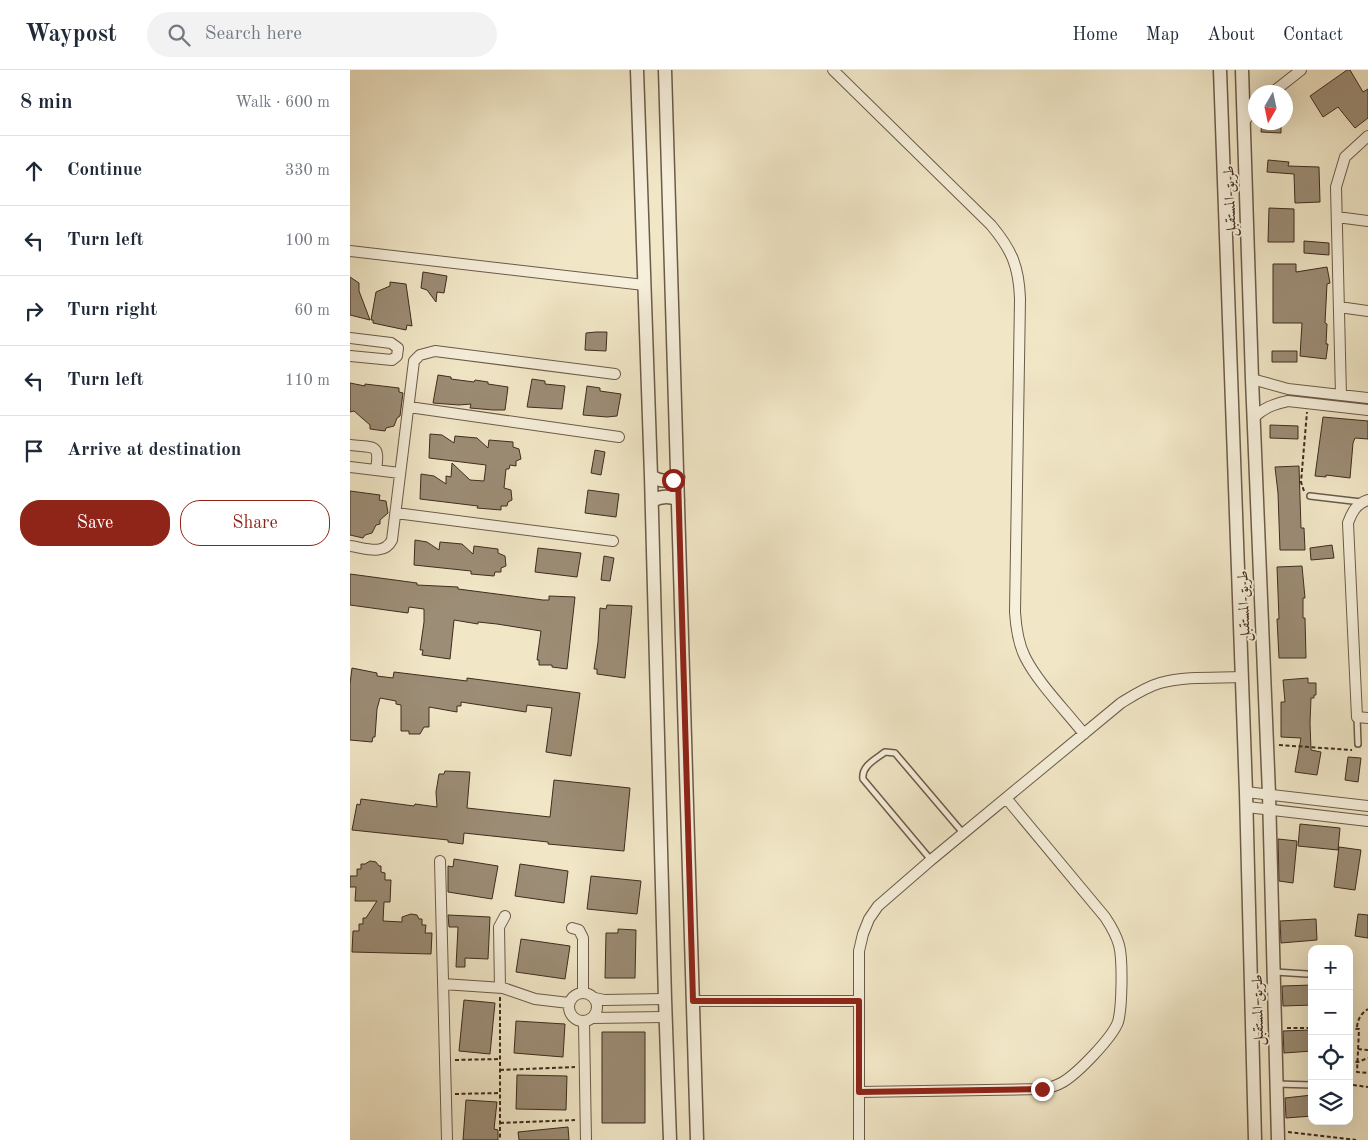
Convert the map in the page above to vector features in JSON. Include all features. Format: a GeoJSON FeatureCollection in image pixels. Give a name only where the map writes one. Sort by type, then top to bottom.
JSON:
{"type":"FeatureCollection","features":[{"type":"Feature","properties":{"kind":"street"},"geometry":{"type":"LineString","coordinates":[[637,70],[652,501],[665,1017],[670,1140]]}},
{"type":"Feature","properties":{"kind":"street"},"geometry":{"type":"LineString","coordinates":[[665,70],[697,1140]]}},
{"type":"Feature","properties":{"kind":"street"},"geometry":{"type":"LineString","coordinates":[[833,70],[992,225],[1005,240],[1014,259],[1019,278],[1020,299],[1015,612],[1017,635],[1025,657],[1084,734]]}},
{"type":"Feature","properties":{"kind":"street","name":"طريق المستقبل"},"geometry":{"type":"LineString","coordinates":[[1220,70],[1247,807],[1255,1140]]}},
{"type":"Feature","properties":{"kind":"street","name":"طريق المستقبل"},"geometry":{"type":"LineString","coordinates":[[1242,70],[1252,379],[1269,794],[1278,1136]]}},
{"type":"Feature","properties":{"kind":"street"},"geometry":{"type":"LineString","coordinates":[[1282,85],[1301,70]]}},
{"type":"Feature","properties":{"kind":"street"},"geometry":{"type":"LineString","coordinates":[[1245,120],[1248,117]]}},
{"type":"Feature","properties":{"kind":"street"},"geometry":{"type":"LineString","coordinates":[[1341,394],[1336,188],[1339,172],[1345,157],[1368,136]]}},
{"type":"Feature","properties":{"kind":"street"},"geometry":{"type":"LineString","coordinates":[[1337,217],[1368,221]]}},
{"type":"Feature","properties":{"kind":"street"},"geometry":{"type":"LineString","coordinates":[[350,251],[644,285]]}},
{"type":"Feature","properties":{"kind":"street"},"geometry":{"type":"LineString","coordinates":[[1339,307],[1368,311]]}},
{"type":"Feature","properties":{"kind":"street"},"geometry":{"type":"LineString","coordinates":[[350,338],[391,342],[398,348],[397,356],[392,360],[350,356]]}},
{"type":"Feature","properties":{"kind":"street"},"geometry":{"type":"LineString","coordinates":[[350,546],[381,550],[386,548],[392,540],[414,361],[420,355],[436,351],[615,374]]}},
{"type":"Feature","properties":{"kind":"street"},"geometry":{"type":"LineString","coordinates":[[1252,379],[1288,389],[1368,398]]}},
{"type":"Feature","properties":{"kind":"street"},"geometry":{"type":"LineString","coordinates":[[1288,389],[1288,401]]}},
{"type":"Feature","properties":{"kind":"street"},"geometry":{"type":"LineString","coordinates":[[1254,418],[1264,409],[1275,403],[1288,401],[1368,410]]}},
{"type":"Feature","properties":{"kind":"street"},"geometry":{"type":"LineString","coordinates":[[409,407],[619,436]]}},
{"type":"Feature","properties":{"kind":"street"},"geometry":{"type":"LineString","coordinates":[[350,445],[376,450],[378,454],[376,470]]}},
{"type":"Feature","properties":{"kind":"street"},"geometry":{"type":"LineString","coordinates":[[350,467],[400,474]]}},
{"type":"Feature","properties":{"kind":"street"},"geometry":{"type":"LineString","coordinates":[[651,476],[661,481],[673,480],[678,477]]}},
{"type":"Feature","properties":{"kind":"street"},"geometry":{"type":"LineString","coordinates":[[652,501],[668,496],[678,500]]}},
{"type":"Feature","properties":{"kind":"street"},"geometry":{"type":"LineString","coordinates":[[1363,717],[1348,523],[1352,511],[1365,501]]}},
{"type":"Feature","properties":{"kind":"street"},"geometry":{"type":"LineString","coordinates":[[396,513],[614,541]]}},
{"type":"Feature","properties":{"kind":"street"},"geometry":{"type":"LineString","coordinates":[[859,1140],[859,950],[869,920],[878,906],[963,833],[1122,703],[1140,691],[1159,683],[1180,679],[1242,677]]}},
{"type":"Feature","properties":{"kind":"street"},"geometry":{"type":"LineString","coordinates":[[1246,792],[1368,806]]}},
{"type":"Feature","properties":{"kind":"street"},"geometry":{"type":"LineString","coordinates":[[859,1092],[1042,1089],[1054,1087],[1075,1073],[1108,1040],[1114,1031],[1120,1010],[1120,947],[1114,931],[1105,917],[1006,798]]}},
{"type":"Feature","properties":{"kind":"street"},"geometry":{"type":"LineString","coordinates":[[1247,807],[1368,822]]}},
{"type":"Feature","properties":{"kind":"street"},"geometry":{"type":"LineString","coordinates":[[440,861],[447,1140]]}},
{"type":"Feature","properties":{"kind":"street"},"geometry":{"type":"LineString","coordinates":[[500,988],[499,926],[505,916]]}},
{"type":"Feature","properties":{"kind":"street"},"geometry":{"type":"LineString","coordinates":[[572,928],[579,930],[583,938],[582,993]]}},
{"type":"Feature","properties":{"kind":"street"},"geometry":{"type":"LineString","coordinates":[[443,984],[510,989],[535,999],[569,1003]]}},
{"type":"Feature","properties":{"kind":"street"},"geometry":{"type":"LineString","coordinates":[[586,1140],[585,1066],[588,1020],[597,1011],[597,1002],[587,993],[582,993],[574,996],[569,1003],[572,1016],[580,1021],[588,1020],[665,1017]]}},
{"type":"Feature","properties":{"kind":"street"},"geometry":{"type":"LineString","coordinates":[[594,998],[604,1000],[665,999]]}},
{"type":"Feature","properties":{"kind":"street"},"geometry":{"type":"LineString","coordinates":[[693,1001],[859,1001]]}},
{"type":"Feature","properties":{"kind":"lane"},"geometry":{"type":"LineString","coordinates":[[1310,496],[1365,501]]}},
{"type":"Feature","properties":{"kind":"lane"},"geometry":{"type":"LineString","coordinates":[[1358,744],[1363,717]]}},
{"type":"Feature","properties":{"kind":"lane"},"geometry":{"type":"LineString","coordinates":[[931,860],[863,779],[866,767],[885,752],[895,753],[963,833]]}},
{"type":"Feature","properties":{"kind":"lane"},"geometry":{"type":"LineString","coordinates":[[1274,972],[1307,974]]}},
{"type":"Feature","properties":{"kind":"lane"},"geometry":{"type":"LineString","coordinates":[[1277,1084],[1308,1086]]}},
{"type":"Feature","properties":{"kind":"path"},"geometry":{"type":"LineString","coordinates":[[1308,403],[1301,482],[1305,492],[1310,496]]}},
{"type":"Feature","properties":{"kind":"path"},"geometry":{"type":"LineString","coordinates":[[1267,745],[1353,750],[1358,744]]}},
{"type":"Feature","properties":{"kind":"path"},"geometry":{"type":"LineString","coordinates":[[500,988],[500,1140]]}},
{"type":"Feature","properties":{"kind":"path"},"geometry":{"type":"LineString","coordinates":[[1368,1009],[1362,1013],[1356,1028],[1359,1029],[1357,1072],[1368,1073]]}},
{"type":"Feature","properties":{"kind":"path"},"geometry":{"type":"LineString","coordinates":[[1276,1028],[1308,1028]]}},
{"type":"Feature","properties":{"kind":"path"},"geometry":{"type":"LineString","coordinates":[[1358,1049],[1368,1050]]}},
{"type":"Feature","properties":{"kind":"path"},"geometry":{"type":"LineString","coordinates":[[1353,1061],[1358,1062],[1368,1058]]}},
{"type":"Feature","properties":{"kind":"path"},"geometry":{"type":"LineString","coordinates":[[445,1060],[500,1059]]}},
{"type":"Feature","properties":{"kind":"path"},"geometry":{"type":"LineString","coordinates":[[500,1070],[585,1066]]}},
{"type":"Feature","properties":{"kind":"path"},"geometry":{"type":"LineString","coordinates":[[1353,1085],[1368,1087]]}},
{"type":"Feature","properties":{"kind":"path"},"geometry":{"type":"LineString","coordinates":[[446,1094],[500,1093]]}},
{"type":"Feature","properties":{"kind":"path"},"geometry":{"type":"LineString","coordinates":[[500,1123],[586,1120]]}},
{"type":"Feature","properties":{"kind":"path"},"geometry":{"type":"LineString","coordinates":[[1278,1136],[1356,1140]]}},
{"type":"Feature","properties":{"kind":"building"},"geometry":{"type":"Polygon","coordinates":[[[1347,70],[1350,70],[1363,92],[1368,89],[1368,118],[1355,128],[1338,107],[1323,117],[1310,96],[1347,70]]]}},
{"type":"Feature","properties":{"kind":"building"},"geometry":{"type":"Polygon","coordinates":[[[1261,130],[1281,130],[1281,133],[1261,132],[1261,130]]]}},
{"type":"Feature","properties":{"kind":"building"},"geometry":{"type":"Polygon","coordinates":[[[1268,160],[1289,162],[1288,166],[1319,167],[1320,202],[1295,203],[1294,174],[1267,172],[1268,160]]]}},
{"type":"Feature","properties":{"kind":"building"},"geometry":{"type":"Polygon","coordinates":[[[1269,208],[1294,209],[1294,242],[1268,242],[1269,208]]]}},
{"type":"Feature","properties":{"kind":"building"},"geometry":{"type":"Polygon","coordinates":[[[1304,241],[1329,243],[1329,255],[1304,253],[1304,241]]]}},
{"type":"Feature","properties":{"kind":"building"},"geometry":{"type":"Polygon","coordinates":[[[1273,264],[1296,264],[1296,272],[1327,267],[1330,283],[1327,284],[1325,323],[1327,324],[1326,344],[1328,344],[1326,359],[1300,356],[1302,323],[1273,323],[1273,264]]]}},
{"type":"Feature","properties":{"kind":"building"},"geometry":{"type":"Polygon","coordinates":[[[423,272],[447,276],[444,293],[437,292],[436,302],[427,290],[421,288],[423,272]]]}},
{"type":"Feature","properties":{"kind":"building"},"geometry":{"type":"Polygon","coordinates":[[[350,277],[359,283],[359,291],[370,320],[350,315],[350,277]]]}},
{"type":"Feature","properties":{"kind":"building"},"geometry":{"type":"Polygon","coordinates":[[[390,282],[406,284],[412,326],[407,325],[406,330],[373,323],[373,320],[371,320],[376,292],[390,286],[390,282]]]}},
{"type":"Feature","properties":{"kind":"building"},"geometry":{"type":"Polygon","coordinates":[[[607,332],[606,351],[585,350],[586,333],[607,332]]]}},
{"type":"Feature","properties":{"kind":"building"},"geometry":{"type":"Polygon","coordinates":[[[1272,351],[1297,351],[1297,362],[1272,362],[1272,351]]]}},
{"type":"Feature","properties":{"kind":"building"},"geometry":{"type":"Polygon","coordinates":[[[438,375],[451,377],[451,379],[474,382],[475,380],[508,387],[505,410],[470,408],[471,404],[433,403],[438,375]]]}},
{"type":"Feature","properties":{"kind":"building"},"geometry":{"type":"Polygon","coordinates":[[[532,379],[545,381],[545,384],[565,386],[562,409],[527,407],[532,379]]]}},
{"type":"Feature","properties":{"kind":"building"},"geometry":{"type":"Polygon","coordinates":[[[350,383],[399,388],[399,392],[403,393],[400,416],[397,418],[394,426],[386,428],[385,431],[370,429],[370,425],[354,411],[350,412],[350,383]]]}},
{"type":"Feature","properties":{"kind":"building"},"geometry":{"type":"Polygon","coordinates":[[[587,386],[600,388],[600,391],[621,394],[617,416],[583,415],[587,386]]]}},
{"type":"Feature","properties":{"kind":"building"},"geometry":{"type":"Polygon","coordinates":[[[1323,417],[1368,421],[1368,439],[1355,438],[1353,443],[1350,478],[1326,475],[1326,477],[1315,476],[1323,417]]]}},
{"type":"Feature","properties":{"kind":"building"},"geometry":{"type":"Polygon","coordinates":[[[1270,425],[1298,426],[1298,439],[1270,438],[1270,425]]]}},
{"type":"Feature","properties":{"kind":"building"},"geometry":{"type":"Polygon","coordinates":[[[430,434],[442,435],[454,443],[455,436],[477,438],[488,448],[489,440],[513,442],[513,447],[519,449],[521,459],[516,461],[516,466],[510,465],[509,469],[506,469],[504,488],[511,490],[512,500],[508,502],[507,506],[501,506],[501,510],[420,499],[421,474],[434,476],[446,484],[446,476],[451,477],[452,463],[470,480],[484,481],[486,465],[429,458],[430,434]]]}},
{"type":"Feature","properties":{"kind":"building"},"geometry":{"type":"Polygon","coordinates":[[[595,450],[605,452],[601,475],[591,473],[595,450]]]}},
{"type":"Feature","properties":{"kind":"building"},"geometry":{"type":"Polygon","coordinates":[[[1299,466],[1301,528],[1304,528],[1305,550],[1280,550],[1275,467],[1299,466]]]}},
{"type":"Feature","properties":{"kind":"building"},"geometry":{"type":"Polygon","coordinates":[[[588,490],[619,494],[616,517],[585,513],[588,490]]]}},
{"type":"Feature","properties":{"kind":"building"},"geometry":{"type":"Polygon","coordinates":[[[350,491],[380,495],[379,500],[386,501],[388,513],[380,520],[380,524],[376,525],[372,533],[365,535],[363,538],[350,535],[350,491]]]}},
{"type":"Feature","properties":{"kind":"building"},"geometry":{"type":"Polygon","coordinates":[[[415,540],[427,542],[439,550],[440,542],[462,544],[473,554],[474,546],[498,549],[498,553],[505,556],[506,566],[501,568],[501,572],[495,572],[494,576],[471,574],[471,571],[414,565],[415,540]]]}},
{"type":"Feature","properties":{"kind":"building"},"geometry":{"type":"Polygon","coordinates":[[[1332,545],[1334,558],[1311,560],[1310,548],[1332,545]]]}},
{"type":"Feature","properties":{"kind":"building"},"geometry":{"type":"Polygon","coordinates":[[[538,548],[581,553],[577,577],[535,572],[538,548]]]}},
{"type":"Feature","properties":{"kind":"building"},"geometry":{"type":"Polygon","coordinates":[[[604,556],[614,558],[610,581],[601,580],[604,556]]]}},
{"type":"Feature","properties":{"kind":"building"},"geometry":{"type":"Polygon","coordinates":[[[1302,566],[1305,598],[1303,598],[1303,618],[1305,618],[1306,658],[1279,658],[1277,567],[1302,566]]]}},
{"type":"Feature","properties":{"kind":"building"},"geometry":{"type":"Polygon","coordinates":[[[350,574],[417,583],[417,585],[458,587],[458,589],[543,600],[549,600],[549,596],[575,597],[567,669],[552,667],[552,665],[539,665],[539,660],[537,660],[541,631],[478,622],[478,624],[454,620],[450,659],[422,655],[423,650],[420,650],[424,609],[409,607],[408,613],[350,605],[350,574]]]}},
{"type":"Feature","properties":{"kind":"building"},"geometry":{"type":"Polygon","coordinates":[[[607,605],[632,606],[625,678],[597,674],[597,669],[594,669],[600,608],[606,609],[607,605]]]}},
{"type":"Feature","properties":{"kind":"building"},"geometry":{"type":"Polygon","coordinates":[[[352,668],[377,673],[377,676],[393,678],[394,672],[467,681],[467,678],[580,693],[571,756],[546,752],[552,708],[527,705],[526,712],[461,702],[461,706],[457,706],[457,712],[429,707],[429,727],[424,727],[420,734],[409,734],[409,731],[401,731],[401,705],[396,704],[396,701],[380,698],[377,709],[375,737],[373,737],[372,742],[350,740],[350,684],[352,668]]]}},
{"type":"Feature","properties":{"kind":"building"},"geometry":{"type":"Polygon","coordinates":[[[1308,678],[1308,683],[1316,683],[1316,695],[1314,695],[1314,698],[1311,698],[1310,723],[1311,750],[1321,752],[1317,775],[1295,772],[1301,738],[1281,737],[1281,702],[1285,702],[1283,680],[1308,678]]]}},
{"type":"Feature","properties":{"kind":"building"},"geometry":{"type":"Polygon","coordinates":[[[1348,757],[1361,758],[1358,782],[1345,780],[1348,757]]]}},
{"type":"Feature","properties":{"kind":"building"},"geometry":{"type":"Polygon","coordinates":[[[445,771],[470,772],[467,808],[550,817],[554,780],[630,788],[624,851],[548,844],[548,842],[464,833],[463,844],[448,842],[448,840],[352,830],[357,804],[360,805],[361,799],[437,807],[436,792],[439,774],[444,774],[445,771]]]}},
{"type":"Feature","properties":{"kind":"building"},"geometry":{"type":"Polygon","coordinates":[[[1300,824],[1340,828],[1338,850],[1298,846],[1300,824]]]}},
{"type":"Feature","properties":{"kind":"building"},"geometry":{"type":"Polygon","coordinates":[[[1278,839],[1297,841],[1293,883],[1279,881],[1278,839]]]}},
{"type":"Feature","properties":{"kind":"building"},"geometry":{"type":"Polygon","coordinates":[[[1339,847],[1361,850],[1355,890],[1334,887],[1339,847]]]}},
{"type":"Feature","properties":{"kind":"building"},"geometry":{"type":"Polygon","coordinates":[[[454,859],[498,866],[492,899],[448,892],[448,866],[453,867],[454,859]]]}},
{"type":"Feature","properties":{"kind":"building"},"geometry":{"type":"Polygon","coordinates":[[[370,861],[376,862],[381,866],[381,872],[385,873],[385,880],[391,880],[390,902],[384,902],[383,921],[402,922],[402,917],[411,914],[417,915],[419,919],[422,919],[422,925],[426,925],[425,933],[432,933],[431,954],[352,952],[353,931],[359,931],[359,924],[363,924],[363,918],[366,918],[377,901],[355,901],[356,887],[350,887],[350,876],[357,876],[357,869],[361,869],[361,864],[370,861]]]}},
{"type":"Feature","properties":{"kind":"building"},"geometry":{"type":"Polygon","coordinates":[[[520,864],[568,871],[564,903],[515,896],[520,864]]]}},
{"type":"Feature","properties":{"kind":"building"},"geometry":{"type":"Polygon","coordinates":[[[591,876],[641,881],[637,914],[587,909],[591,876]]]}},
{"type":"Feature","properties":{"kind":"building"},"geometry":{"type":"Polygon","coordinates":[[[1358,914],[1368,915],[1368,938],[1355,936],[1358,914]]]}},
{"type":"Feature","properties":{"kind":"building"},"geometry":{"type":"Polygon","coordinates":[[[448,915],[490,917],[488,959],[465,958],[465,967],[456,967],[458,927],[449,927],[448,915]]]}},
{"type":"Feature","properties":{"kind":"building"},"geometry":{"type":"Polygon","coordinates":[[[1316,919],[1317,940],[1281,943],[1280,921],[1316,919]]]}},
{"type":"Feature","properties":{"kind":"building"},"geometry":{"type":"Polygon","coordinates":[[[618,929],[636,930],[635,978],[605,978],[606,933],[618,933],[618,929]]]}},
{"type":"Feature","properties":{"kind":"building"},"geometry":{"type":"Polygon","coordinates":[[[521,939],[570,946],[565,979],[516,972],[521,939]]]}},
{"type":"Feature","properties":{"kind":"building"},"geometry":{"type":"Polygon","coordinates":[[[1308,985],[1308,1005],[1283,1006],[1282,986],[1308,985]]]}},
{"type":"Feature","properties":{"kind":"building"},"geometry":{"type":"Polygon","coordinates":[[[464,1000],[495,1003],[490,1054],[459,1051],[464,1000]]]}},
{"type":"Feature","properties":{"kind":"building"},"geometry":{"type":"Polygon","coordinates":[[[516,1021],[565,1024],[563,1057],[514,1053],[516,1021]]]}},
{"type":"Feature","properties":{"kind":"building"},"geometry":{"type":"Polygon","coordinates":[[[1308,1030],[1308,1051],[1284,1053],[1283,1031],[1308,1030]]]}},
{"type":"Feature","properties":{"kind":"building"},"geometry":{"type":"Polygon","coordinates":[[[602,1032],[645,1032],[645,1123],[602,1123],[602,1032]]]}},
{"type":"Feature","properties":{"kind":"building"},"geometry":{"type":"Polygon","coordinates":[[[517,1075],[567,1076],[566,1110],[516,1109],[517,1075]]]}},
{"type":"Feature","properties":{"kind":"building"},"geometry":{"type":"Polygon","coordinates":[[[1308,1095],[1308,1116],[1286,1118],[1285,1098],[1308,1095]]]}},
{"type":"Feature","properties":{"kind":"building"},"geometry":{"type":"Polygon","coordinates":[[[466,1100],[497,1102],[494,1129],[498,1130],[498,1140],[463,1140],[466,1100]]]}},
{"type":"Feature","properties":{"kind":"building"},"geometry":{"type":"Polygon","coordinates":[[[568,1127],[569,1140],[519,1140],[518,1132],[568,1127]]]}},
{"type":"Feature","properties":{"kind":"route"},"geometry":{"type":"LineString","coordinates":[[673,480],[678,477],[693,1001],[859,1001],[859,1092],[1042,1089]]}}]}
